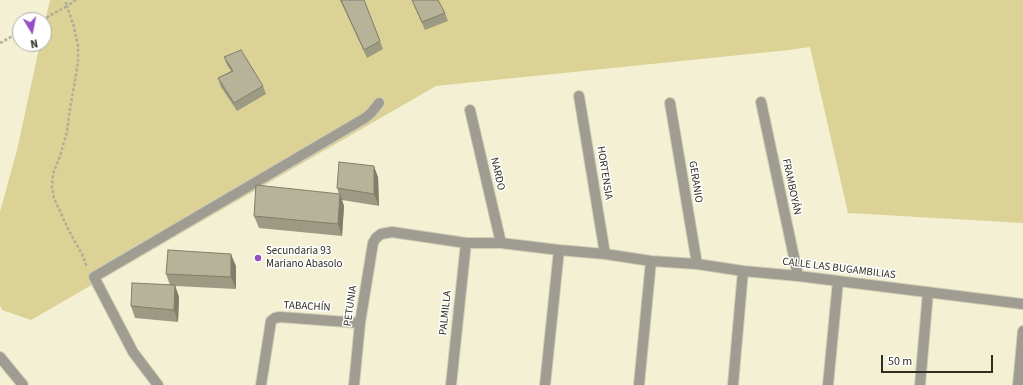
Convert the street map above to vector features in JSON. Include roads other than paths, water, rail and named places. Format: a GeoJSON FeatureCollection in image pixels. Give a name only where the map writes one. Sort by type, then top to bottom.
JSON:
{"type":"FeatureCollection","features":[{"type":"Feature","properties":{"kind":"street","name":"HORTENSIA"},"geometry":{"type":"LineString","coordinates":[[579,96],[605,254]]}},
{"type":"Feature","properties":{"kind":"street","name":"FRAMBOYÁN"},"geometry":{"type":"LineString","coordinates":[[761,102],[798,276]]}},
{"type":"Feature","properties":{"kind":"street"},"geometry":{"type":"LineString","coordinates":[[158,385],[133,352],[94,277],[365,118],[379,103]]}},
{"type":"Feature","properties":{"kind":"street","name":"GERANIO"},"geometry":{"type":"LineString","coordinates":[[670,103],[697,264]]}},
{"type":"Feature","properties":{"kind":"street","name":"NARDO"},"geometry":{"type":"LineString","coordinates":[[470,110],[501,243]]}},
{"type":"Feature","properties":{"kind":"street","name":"CALLE LAS BUGAMBILIAS"},"geometry":{"type":"LineString","coordinates":[[382,234],[392,232],[466,243],[501,243],[605,254],[651,261],[697,264],[743,271],[798,276],[1023,304]]}},
{"type":"Feature","properties":{"kind":"street","name":"PETUNIA"},"geometry":{"type":"LineString","coordinates":[[354,385],[360,323],[373,243],[376,238],[382,234]]}},
{"type":"Feature","properties":{"kind":"street","name":"PALMILLA"},"geometry":{"type":"LineString","coordinates":[[451,385],[466,243]]}},
{"type":"Feature","properties":{"kind":"street"},"geometry":{"type":"LineString","coordinates":[[545,385],[559,250]]}},
{"type":"Feature","properties":{"kind":"street"},"geometry":{"type":"LineString","coordinates":[[639,385],[651,261]]}},
{"type":"Feature","properties":{"kind":"street"},"geometry":{"type":"LineString","coordinates":[[732,385],[743,271]]}},
{"type":"Feature","properties":{"kind":"street"},"geometry":{"type":"LineString","coordinates":[[828,385],[838,281]]}},
{"type":"Feature","properties":{"kind":"street"},"geometry":{"type":"LineString","coordinates":[[920,385],[928,292]]}},
{"type":"Feature","properties":{"kind":"street","name":"TABACHÍN"},"geometry":{"type":"LineString","coordinates":[[261,385],[271,321],[275,318],[280,317],[360,323]]}},
{"type":"Feature","properties":{"kind":"street"},"geometry":{"type":"LineString","coordinates":[[1018,385],[1023,331]]}},
{"type":"Feature","properties":{"kind":"street"},"geometry":{"type":"LineString","coordinates":[[0,357],[22,385]]}},
{"type":"Feature","properties":{"kind":"place","name":"Secundaria 93 Mariano Abasolo"},"geometry":{"type":"Point","coordinates":[258,258]}}]}
